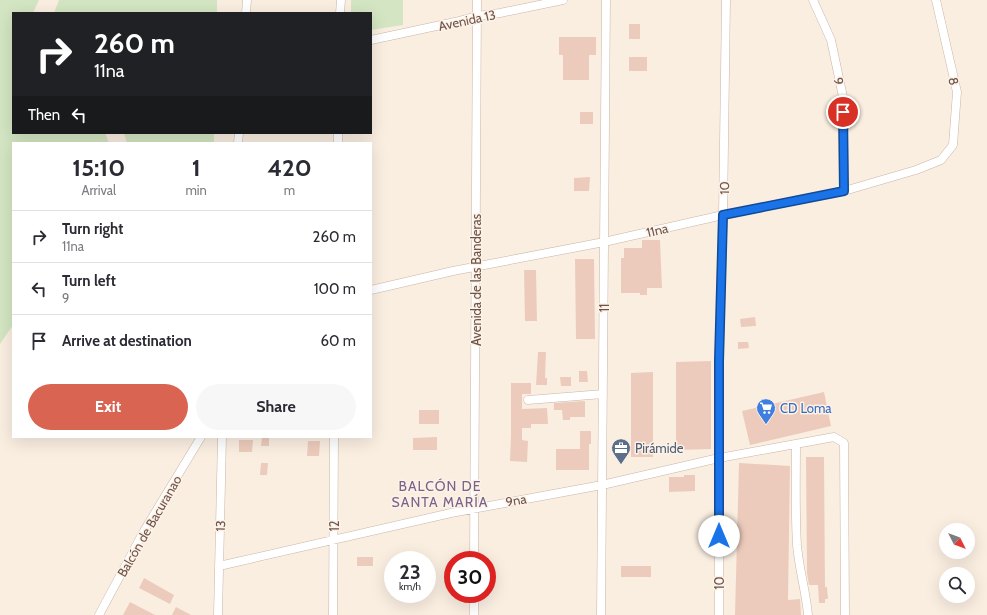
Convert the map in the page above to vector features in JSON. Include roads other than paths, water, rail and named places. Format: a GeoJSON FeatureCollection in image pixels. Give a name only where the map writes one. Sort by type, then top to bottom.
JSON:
{"type":"FeatureCollection","features":[{"type":"Feature","properties":{"kind":"street"},"geometry":{"type":"LineString","coordinates":[[246,12],[247,0]]}},
{"type":"Feature","properties":{"kind":"street"},"geometry":{"type":"LineString","coordinates":[[340,12],[341,0]]}},
{"type":"Feature","properties":{"kind":"street","name":"Avenida de las Banderas"},"geometry":{"type":"LineString","coordinates":[[474,551],[477,0]]}},
{"type":"Feature","properties":{"kind":"street","name":"Avenida 13"},"geometry":{"type":"LineString","coordinates":[[372,40],[477,16],[500,13],[563,0]]}},
{"type":"Feature","properties":{"kind":"street","name":"11"},"geometry":{"type":"LineString","coordinates":[[601,615],[606,0]]}},
{"type":"Feature","properties":{"kind":"street","name":"10"},"geometry":{"type":"LineString","coordinates":[[720,615],[719,361],[726,0]]}},
{"type":"Feature","properties":{"kind":"street","name":"9"},"geometry":{"type":"LineString","coordinates":[[813,0],[831,40],[843,97],[844,191]]}},
{"type":"Feature","properties":{"kind":"street","name":"8"},"geometry":{"type":"LineString","coordinates":[[939,2],[957,92],[953,144],[940,160]]}},
{"type":"Feature","properties":{"kind":"street","name":"11na"},"geometry":{"type":"LineString","coordinates":[[372,290],[499,261],[604,242],[723,215],[844,191],[916,170],[940,160]]}},
{"type":"Feature","properties":{"kind":"street"},"geometry":{"type":"LineString","coordinates":[[528,400],[603,394]]}},
{"type":"Feature","properties":{"kind":"street","name":"9na"},"geometry":{"type":"LineString","coordinates":[[219,566],[451,513],[602,485],[719,458],[834,437],[844,443],[845,615]]}},
{"type":"Feature","properties":{"kind":"street","name":"Balcón de Bacuranao"},"geometry":{"type":"LineString","coordinates":[[99,615],[144,531],[200,438]]}},
{"type":"Feature","properties":{"kind":"street","name":"13"},"geometry":{"type":"LineString","coordinates":[[218,615],[222,438]]}},
{"type":"Feature","properties":{"kind":"street","name":"12"},"geometry":{"type":"LineString","coordinates":[[333,615],[334,438]]}},
{"type":"Feature","properties":{"kind":"street"},"geometry":{"type":"LineString","coordinates":[[796,444],[797,546],[808,615]]}},
{"type":"Feature","properties":{"kind":"street"},"geometry":{"type":"LineString","coordinates":[[474,603],[474,615]]}},
{"type":"Feature","properties":{"kind":"place","name":"CD Loma"},"geometry":{"type":"Point","coordinates":[766,425]}},
{"type":"Feature","properties":{"kind":"place","name":"Pirámide"},"geometry":{"type":"Point","coordinates":[621,465]}},
{"type":"Feature","properties":{"kind":"district","name":"BALCÓN DE SANTA MARÍA"},"geometry":{"type":"Point","coordinates":[440,494]}}]}
